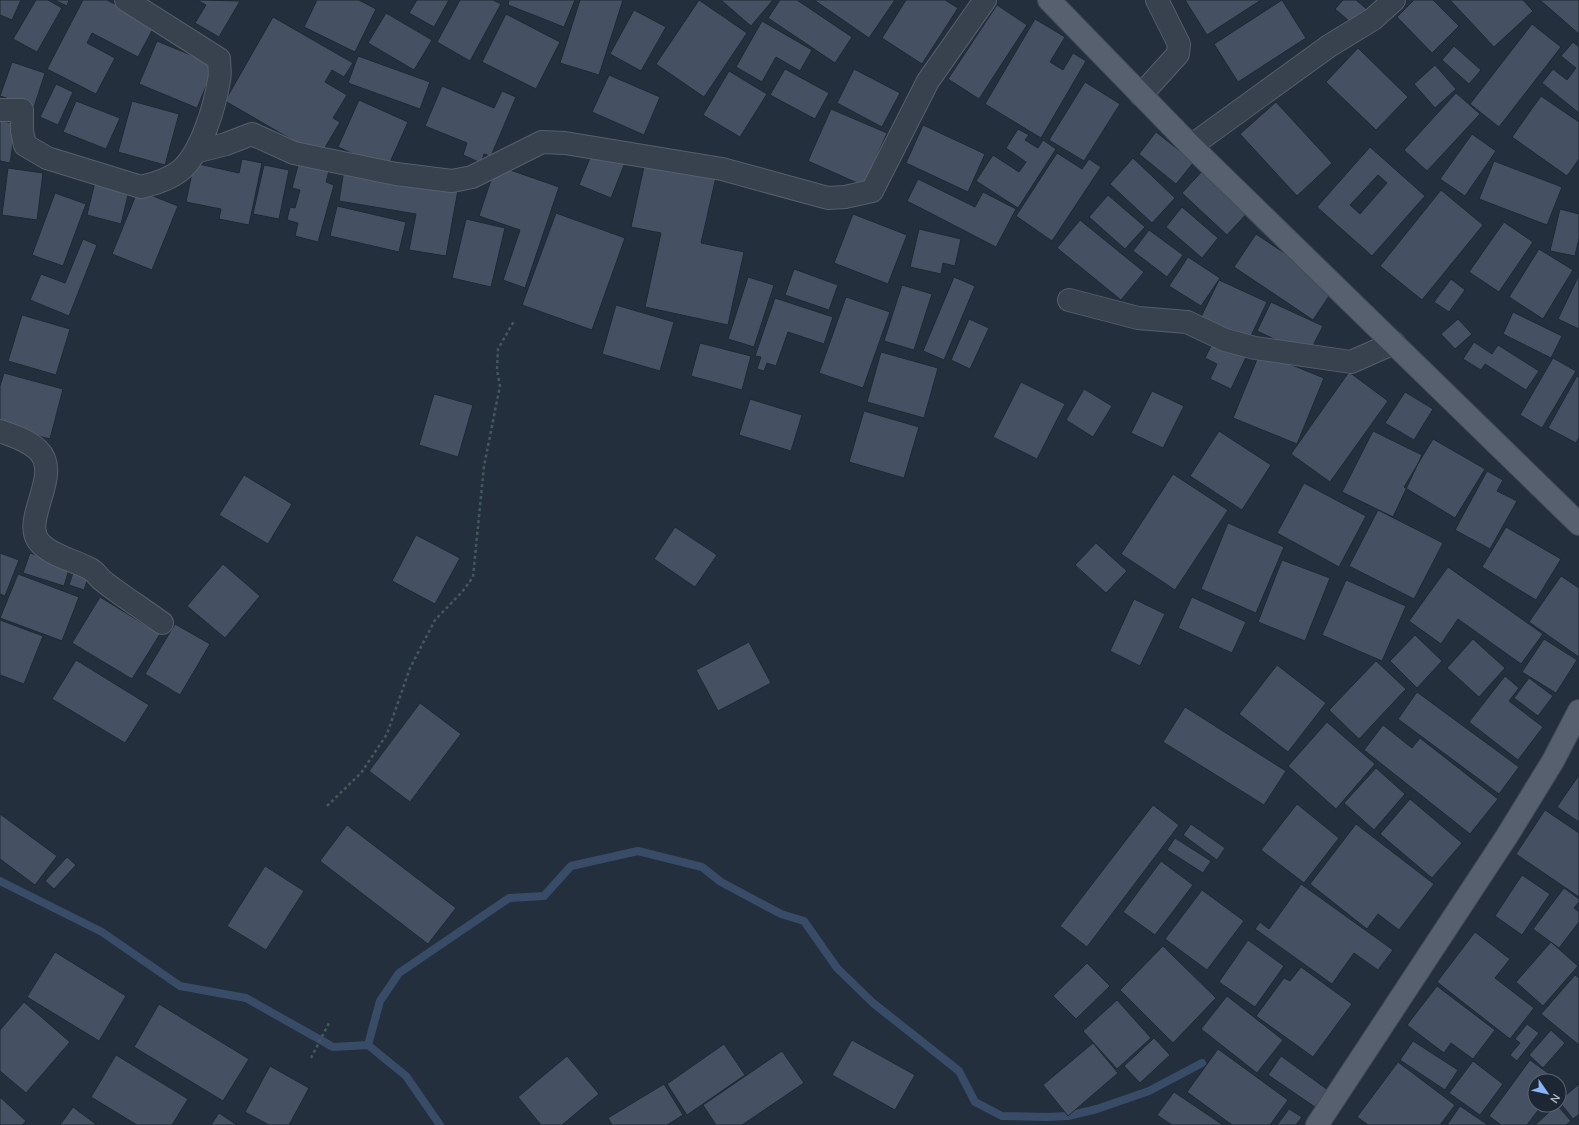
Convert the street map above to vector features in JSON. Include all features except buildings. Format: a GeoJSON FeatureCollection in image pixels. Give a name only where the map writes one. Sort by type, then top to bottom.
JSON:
{"type":"FeatureCollection","features":[{"type":"Feature","properties":{"kind":"main road"},"geometry":{"type":"LineString","coordinates":[[1048,0],[1191,146],[1579,524]]}},
{"type":"Feature","properties":{"kind":"main road"},"geometry":{"type":"LineString","coordinates":[[1317,1125],[1507,836],[1553,761],[1579,711]]}},
{"type":"Feature","properties":{"kind":"main road"},"geometry":{"type":"LineString","coordinates":[[1553,761],[1579,733]]}},
{"type":"Feature","properties":{"kind":"street"},"geometry":{"type":"LineString","coordinates":[[0,110],[22,110],[22,131],[25,145],[47,158],[141,187],[157,183],[180,170],[195,152],[204,135],[220,80],[219,59],[126,0]]}},
{"type":"Feature","properties":{"kind":"street"},"geometry":{"type":"LineString","coordinates":[[195,152],[226,144],[252,134],[294,153],[396,174],[452,181],[472,177],[542,142],[565,143],[722,169],[828,198],[845,197],[872,191],[928,81],[985,0]]}},
{"type":"Feature","properties":{"kind":"street"},"geometry":{"type":"LineString","coordinates":[[1141,95],[1178,54],[1180,44],[1157,0]]}},
{"type":"Feature","properties":{"kind":"street"},"geometry":{"type":"LineString","coordinates":[[1191,146],[1329,46],[1373,19],[1394,0]]}},
{"type":"Feature","properties":{"kind":"street"},"geometry":{"type":"LineString","coordinates":[[1069,300],[1138,318],[1187,322],[1225,340],[1255,348],[1351,362],[1394,343]]}},
{"type":"Feature","properties":{"kind":"street"},"geometry":{"type":"LineString","coordinates":[[0,431],[28,442],[38,450],[45,459],[47,473],[35,523],[35,535],[40,544],[52,552],[91,569],[102,580],[162,623]]}},
{"type":"Feature","properties":{"kind":"path"},"geometry":{"type":"LineString","coordinates":[[327,806],[361,773],[387,734],[410,668],[435,620],[462,592],[473,577],[484,466],[500,386],[497,370],[498,349],[514,321]]}},
{"type":"Feature","properties":{"kind":"path"},"geometry":{"type":"LineString","coordinates":[[311,1058],[329,1023]]}},
{"type":"Feature","properties":{"kind":"waterway"},"geometry":{"type":"LineString","coordinates":[[368,1045],[380,1001],[399,973],[509,898],[544,896],[571,866],[638,851],[702,867],[721,882],[781,914],[804,921],[837,968],[873,1003],[959,1071],[975,1102],[1002,1116],[1068,1116],[1097,1109],[1149,1091],[1202,1063]]}},
{"type":"Feature","properties":{"kind":"waterway"},"geometry":{"type":"LineString","coordinates":[[0,881],[102,932],[180,986],[246,998],[333,1047],[368,1045],[406,1076],[440,1125]]}}]}
